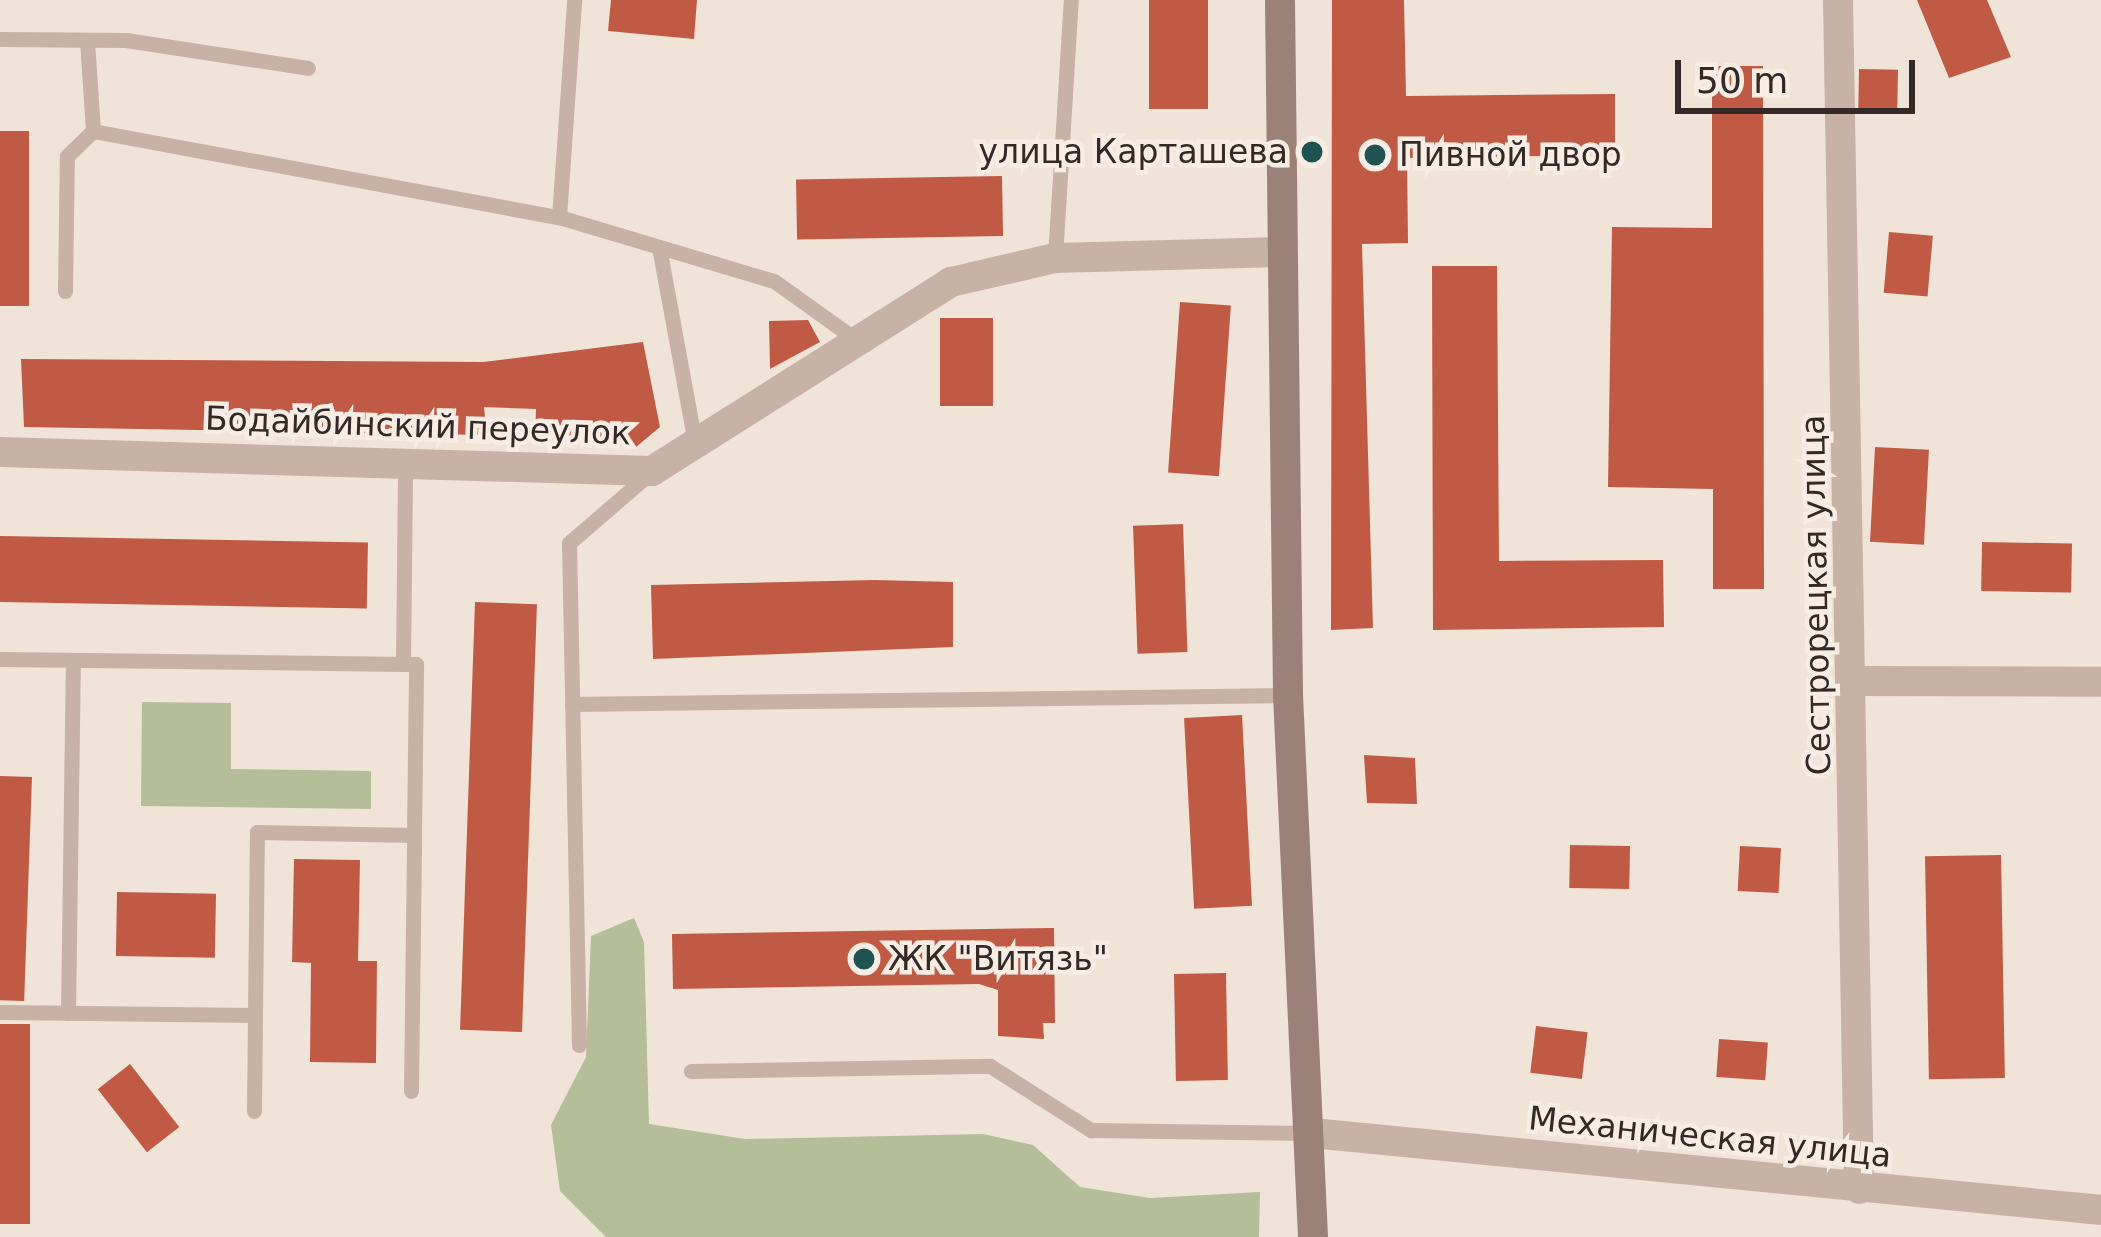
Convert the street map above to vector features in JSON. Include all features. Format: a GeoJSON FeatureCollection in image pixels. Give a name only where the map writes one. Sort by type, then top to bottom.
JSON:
{"type":"FeatureCollection","features":[{"type":"Feature","properties":{"kind":"main road"},"geometry":{"type":"LineString","coordinates":[[1280,0],[1288,695],[1312,1133],[1313,1237]]}},
{"type":"Feature","properties":{"kind":"street","name":"Сестрорецкая улица"},"geometry":{"type":"LineString","coordinates":[[1838,0],[1855,681],[1859,1189]]}},
{"type":"Feature","properties":{"kind":"street","name":"Бодайбинский переулок"},"geometry":{"type":"LineString","coordinates":[[0,452],[405,455],[652,471],[951,282],[1055,258],[1280,252]]}},
{"type":"Feature","properties":{"kind":"street"},"geometry":{"type":"LineString","coordinates":[[1855,681],[2101,682]]}},
{"type":"Feature","properties":{"kind":"street","name":"Механическая улица"},"geometry":{"type":"LineString","coordinates":[[1312,1133],[2101,1210]]}},
{"type":"Feature","properties":{"kind":"lane"},"geometry":{"type":"LineString","coordinates":[[559,217],[574,0]]}},
{"type":"Feature","properties":{"kind":"lane"},"geometry":{"type":"LineString","coordinates":[[1055,258],[1071,0]]}},
{"type":"Feature","properties":{"kind":"lane"},"geometry":{"type":"LineString","coordinates":[[0,39],[87,40],[308,68]]}},
{"type":"Feature","properties":{"kind":"lane"},"geometry":{"type":"LineString","coordinates":[[65,292],[67,156],[93,131],[87,40]]}},
{"type":"Feature","properties":{"kind":"lane"},"geometry":{"type":"LineString","coordinates":[[93,131],[559,217],[775,281],[856,339]]}},
{"type":"Feature","properties":{"kind":"lane"},"geometry":{"type":"LineString","coordinates":[[659,247],[694,443]]}},
{"type":"Feature","properties":{"kind":"lane"},"geometry":{"type":"LineString","coordinates":[[403,664],[405,455]]}},
{"type":"Feature","properties":{"kind":"lane"},"geometry":{"type":"LineString","coordinates":[[579,1045],[569,544],[652,471]]}},
{"type":"Feature","properties":{"kind":"lane"},"geometry":{"type":"LineString","coordinates":[[0,659],[416,664],[411,1091]]}},
{"type":"Feature","properties":{"kind":"lane"},"geometry":{"type":"LineString","coordinates":[[68,1013],[73,660]]}},
{"type":"Feature","properties":{"kind":"lane"},"geometry":{"type":"LineString","coordinates":[[572,704],[1288,695]]}},
{"type":"Feature","properties":{"kind":"lane"},"geometry":{"type":"LineString","coordinates":[[254,1111],[257,832],[414,835]]}},
{"type":"Feature","properties":{"kind":"lane"},"geometry":{"type":"LineString","coordinates":[[0,1012],[255,1016]]}},
{"type":"Feature","properties":{"kind":"lane"},"geometry":{"type":"LineString","coordinates":[[692,1071],[990,1066],[1091,1130],[1312,1133]]}},
{"type":"Feature","properties":{"kind":"green space"},"geometry":{"type":"Polygon","coordinates":[[[142,702],[231,703],[231,769],[371,771],[371,809],[141,806],[142,702]]]}},
{"type":"Feature","properties":{"kind":"green space"},"geometry":{"type":"Polygon","coordinates":[[[634,918],[644,942],[649,1124],[745,1139],[983,1134],[1033,1145],[1080,1187],[1150,1198],[1260,1192],[1259,1237],[606,1237],[560,1191],[551,1125],[586,1057],[591,936],[634,918]]]}},
{"type":"Feature","properties":{"kind":"building"},"geometry":{"type":"Polygon","coordinates":[[[611,0],[697,0],[694,39],[608,31],[611,0]]]}},
{"type":"Feature","properties":{"kind":"building"},"geometry":{"type":"Polygon","coordinates":[[[1149,0],[1208,0],[1208,109],[1149,109],[1149,0]]]}},
{"type":"Feature","properties":{"kind":"building"},"geometry":{"type":"Polygon","coordinates":[[[1332,0],[1404,0],[1406,96],[1615,94],[1615,155],[1407,158],[1408,243],[1362,244],[1373,628],[1331,630],[1332,0]]]}},
{"type":"Feature","properties":{"kind":"building"},"geometry":{"type":"Polygon","coordinates":[[[1917,0],[1987,0],[2011,57],[1949,78],[1917,0]]]}},
{"type":"Feature","properties":{"kind":"building"},"geometry":{"type":"Polygon","coordinates":[[[1712,66],[1763,66],[1764,589],[1713,589],[1713,489],[1608,487],[1612,227],[1712,228],[1712,66]]]}},
{"type":"Feature","properties":{"kind":"building"},"geometry":{"type":"Polygon","coordinates":[[[1859,69],[1898,70],[1897,114],[1858,113],[1859,69]]]}},
{"type":"Feature","properties":{"kind":"building"},"geometry":{"type":"Polygon","coordinates":[[[0,131],[29,131],[29,306],[0,306],[0,131]]]}},
{"type":"Feature","properties":{"kind":"building"},"geometry":{"type":"Polygon","coordinates":[[[1002,176],[1003,236],[797,240],[796,180],[1002,176]]]}},
{"type":"Feature","properties":{"kind":"building"},"geometry":{"type":"Polygon","coordinates":[[[1889,232],[1933,236],[1928,297],[1884,293],[1889,232]]]}},
{"type":"Feature","properties":{"kind":"building"},"geometry":{"type":"Polygon","coordinates":[[[1432,266],[1497,266],[1499,561],[1663,560],[1664,627],[1433,630],[1432,266]]]}},
{"type":"Feature","properties":{"kind":"building"},"geometry":{"type":"Polygon","coordinates":[[[1180,302],[1231,306],[1219,476],[1168,473],[1180,302]]]}},
{"type":"Feature","properties":{"kind":"building"},"geometry":{"type":"Polygon","coordinates":[[[940,318],[993,318],[993,406],[940,406],[940,318]]]}},
{"type":"Feature","properties":{"kind":"building"},"geometry":{"type":"Polygon","coordinates":[[[808,320],[820,342],[770,369],[769,321],[808,320]]]}},
{"type":"Feature","properties":{"kind":"building"},"geometry":{"type":"Polygon","coordinates":[[[643,342],[660,427],[636,447],[535,438],[536,409],[484,407],[487,435],[24,427],[21,359],[483,362],[643,342]]]}},
{"type":"Feature","properties":{"kind":"building"},"geometry":{"type":"Polygon","coordinates":[[[1875,447],[1929,450],[1924,545],[1870,542],[1875,447]]]}},
{"type":"Feature","properties":{"kind":"building"},"geometry":{"type":"Polygon","coordinates":[[[1183,524],[1187,652],[1137,654],[1133,526],[1183,524]]]}},
{"type":"Feature","properties":{"kind":"building"},"geometry":{"type":"Polygon","coordinates":[[[0,536],[368,542],[367,608],[0,602],[0,536]]]}},
{"type":"Feature","properties":{"kind":"building"},"geometry":{"type":"Polygon","coordinates":[[[1982,542],[2072,544],[2071,593],[1981,591],[1982,542]]]}},
{"type":"Feature","properties":{"kind":"building"},"geometry":{"type":"Polygon","coordinates":[[[953,582],[953,647],[653,659],[651,585],[953,582]]]}},
{"type":"Feature","properties":{"kind":"building"},"geometry":{"type":"Polygon","coordinates":[[[475,602],[537,604],[522,1032],[460,1030],[475,602]]]}},
{"type":"Feature","properties":{"kind":"building"},"geometry":{"type":"Polygon","coordinates":[[[1242,715],[1252,906],[1194,909],[1184,718],[1242,715]]]}},
{"type":"Feature","properties":{"kind":"building"},"geometry":{"type":"Polygon","coordinates":[[[1364,755],[1415,758],[1417,804],[1367,803],[1364,755]]]}},
{"type":"Feature","properties":{"kind":"building"},"geometry":{"type":"Polygon","coordinates":[[[0,776],[32,777],[24,1001],[0,1000],[0,776]]]}},
{"type":"Feature","properties":{"kind":"building"},"geometry":{"type":"Polygon","coordinates":[[[1570,845],[1630,846],[1629,889],[1569,888],[1570,845]]]}},
{"type":"Feature","properties":{"kind":"building"},"geometry":{"type":"Polygon","coordinates":[[[1740,846],[1781,848],[1779,893],[1738,891],[1740,846]]]}},
{"type":"Feature","properties":{"kind":"building"},"geometry":{"type":"Polygon","coordinates":[[[2001,855],[2005,1078],[1929,1079],[1925,856],[2001,855]]]}},
{"type":"Feature","properties":{"kind":"building"},"geometry":{"type":"Polygon","coordinates":[[[294,859],[360,860],[358,961],[377,961],[376,1063],[310,1062],[311,963],[292,962],[294,859]]]}},
{"type":"Feature","properties":{"kind":"building"},"geometry":{"type":"Polygon","coordinates":[[[117,892],[216,894],[215,958],[116,956],[117,892]]]}},
{"type":"Feature","properties":{"kind":"building","name":"ЖК \"Витязь\""},"geometry":{"type":"Polygon","coordinates":[[[1054,928],[1055,1023],[1043,1023],[1044,1039],[998,1036],[998,990],[979,984],[673,989],[672,934],[1054,928]]]}},
{"type":"Feature","properties":{"kind":"building"},"geometry":{"type":"Polygon","coordinates":[[[1226,973],[1228,1080],[1176,1081],[1174,974],[1226,973]]]}},
{"type":"Feature","properties":{"kind":"building"},"geometry":{"type":"Polygon","coordinates":[[[0,1024],[30,1024],[30,1224],[0,1224],[0,1024]]]}},
{"type":"Feature","properties":{"kind":"building"},"geometry":{"type":"Polygon","coordinates":[[[1536,1026],[1588,1032],[1582,1079],[1530,1073],[1536,1026]]]}},
{"type":"Feature","properties":{"kind":"building"},"geometry":{"type":"Polygon","coordinates":[[[1719,1039],[1768,1042],[1765,1080],[1716,1077],[1719,1039]]]}},
{"type":"Feature","properties":{"kind":"building"},"geometry":{"type":"Polygon","coordinates":[[[130,1064],[179,1127],[147,1152],[98,1089],[130,1064]]]}},
{"type":"Feature","properties":{"kind":"place","name":"улица Карташева"},"geometry":{"type":"Point","coordinates":[1312,152]}},
{"type":"Feature","properties":{"kind":"place","name":"Пивной двор"},"geometry":{"type":"Point","coordinates":[1375,155]}},
{"type":"Feature","properties":{"kind":"place","name":"ЖК \"Витязь\""},"geometry":{"type":"Point","coordinates":[864,959]}}]}
